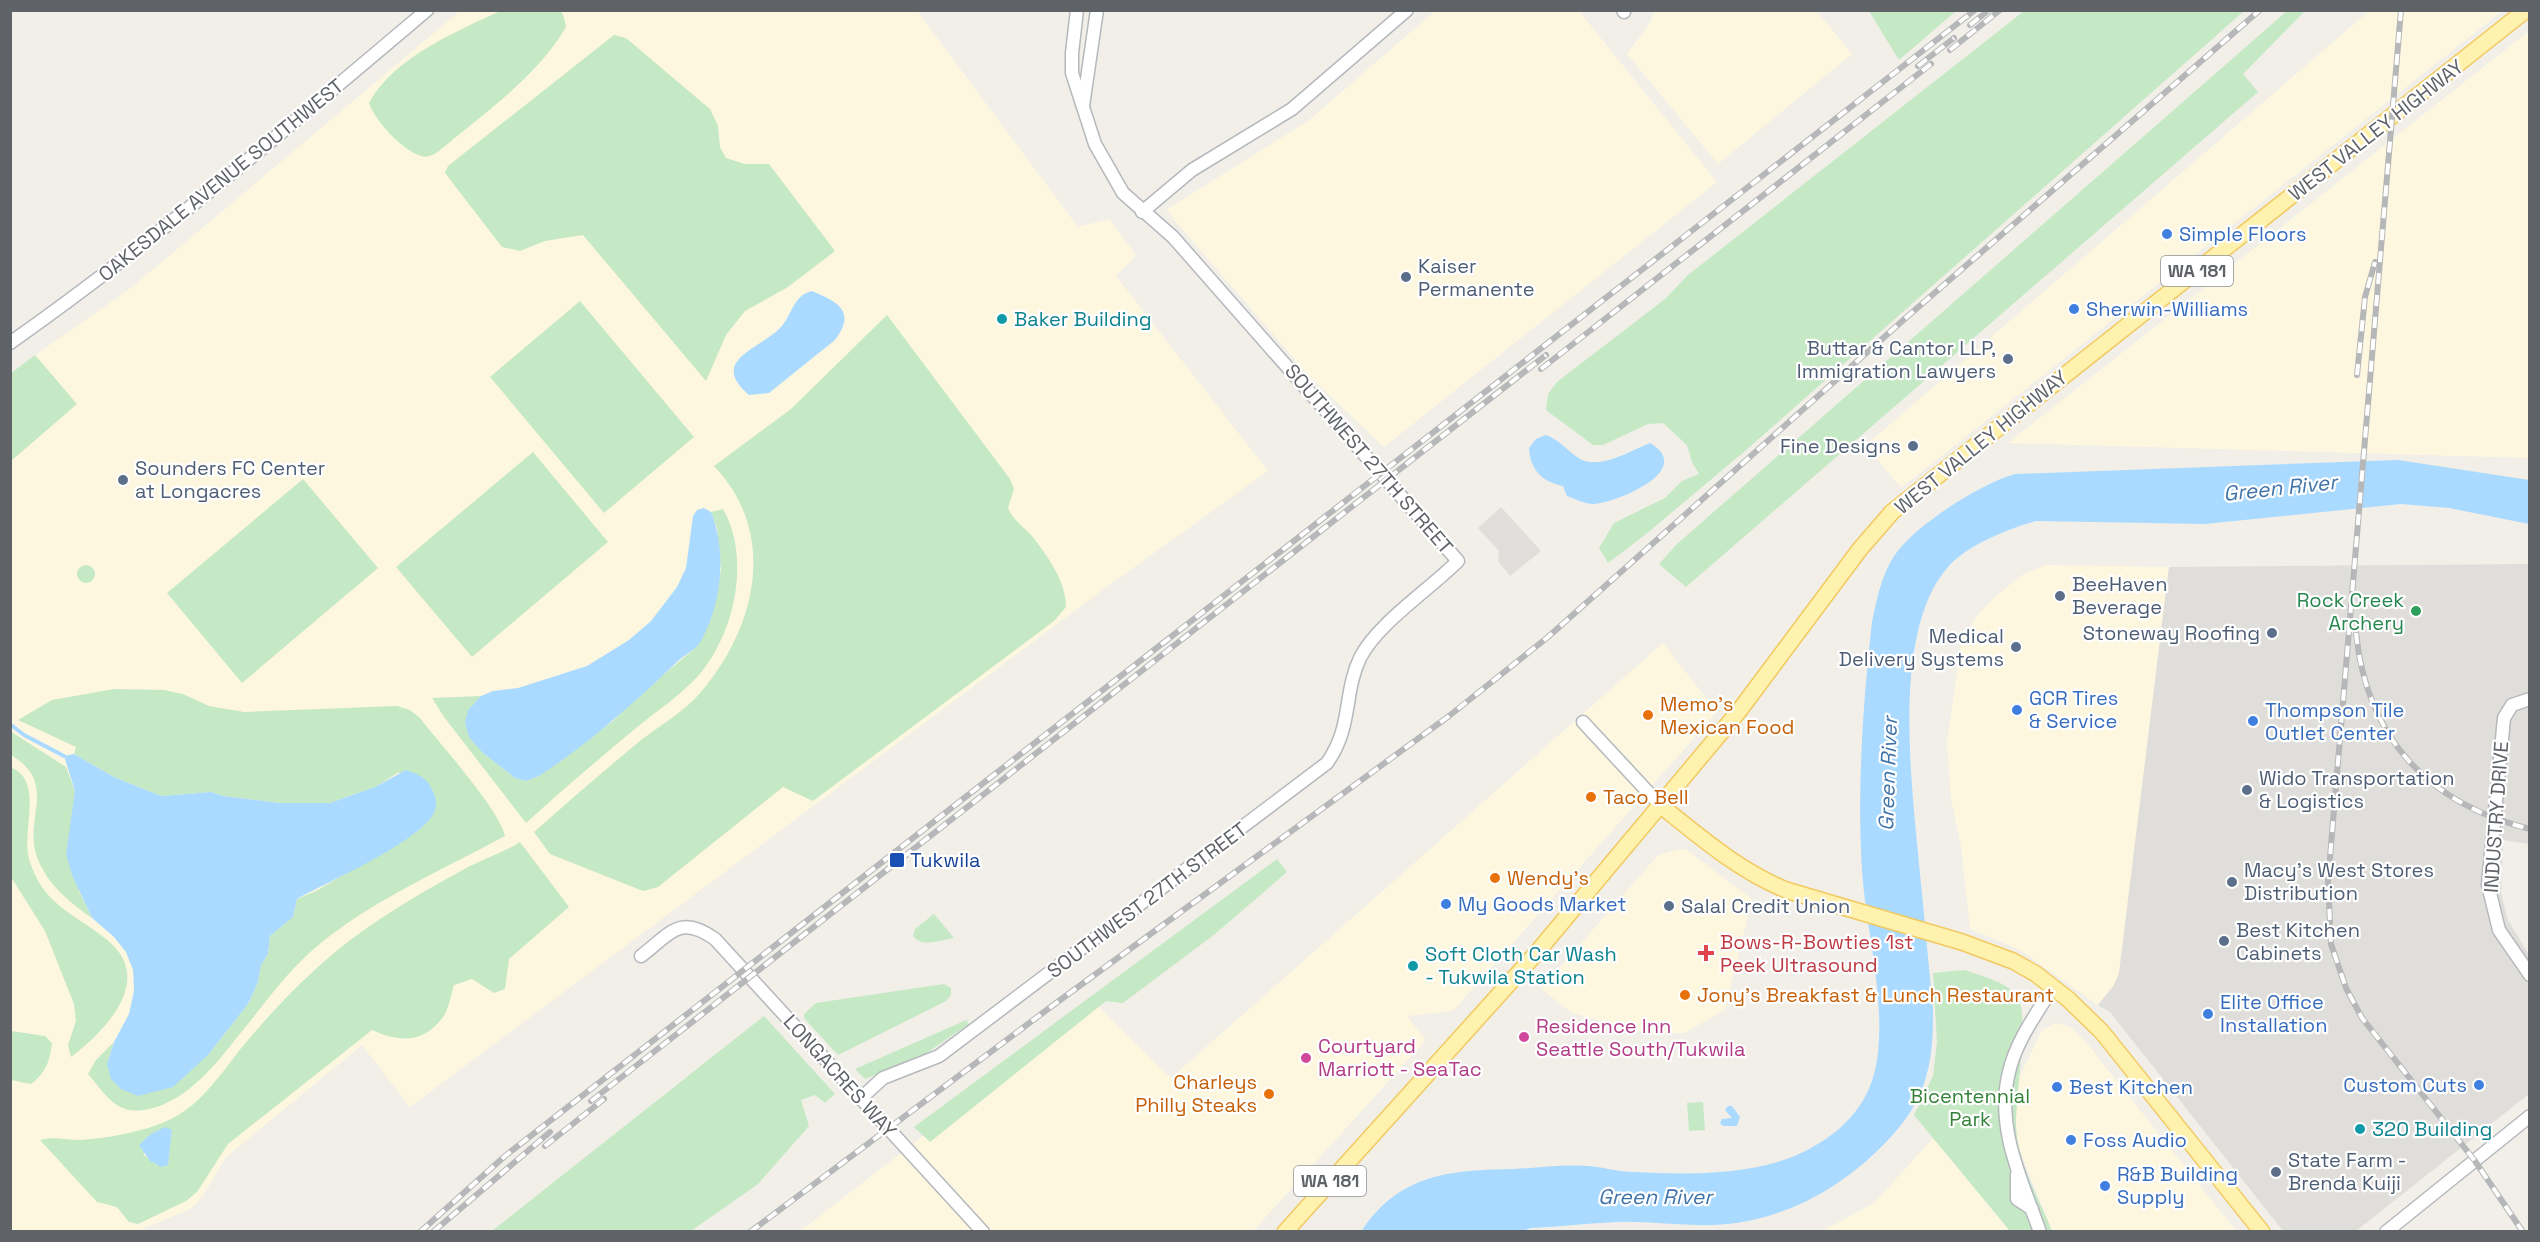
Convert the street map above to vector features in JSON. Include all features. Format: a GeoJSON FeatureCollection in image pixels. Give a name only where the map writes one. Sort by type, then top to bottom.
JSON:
{"type":"FeatureCollection","features":[{"type":"Feature","properties":{"kind":"main road","name":"WEST VALLEY HIGHWAY"},"geometry":{"type":"LineString","coordinates":[[1285,1232],[1533,957],[1776,665],[1860,549],[1892,512],[2526,10]]}},
{"type":"Feature","properties":{"kind":"main road"},"geometry":{"type":"LineString","coordinates":[[1660,805],[1737,866],[1760,879],[1837,905],[1962,942],[2013,961],[2053,987],[2102,1032],[2262,1232]]}},
{"type":"Feature","properties":{"kind":"street","name":"OAKESDALE AVENUE SOUTHWEST"},"geometry":{"type":"LineString","coordinates":[[10,343],[84,291],[255,155],[427,10]]}},
{"type":"Feature","properties":{"kind":"street","name":"SOUTHWEST 27TH STREET"},"geometry":{"type":"LineString","coordinates":[[860,1099],[884,1078],[939,1056],[1317,771],[1333,753],[1345,729],[1356,669],[1372,639],[1458,561],[1173,237],[1123,193],[1095,144],[1072,73],[1077,10]]}},
{"type":"Feature","properties":{"kind":"street","name":"SOUTHWEST 27TH STREET"},"geometry":{"type":"LineString","coordinates":[[1083,106],[1097,10]]}},
{"type":"Feature","properties":{"kind":"street"},"geometry":{"type":"LineString","coordinates":[[1142,212],[1192,170],[1292,109],[1407,10]]}},
{"type":"Feature","properties":{"kind":"street","name":"INDUSTRY DRIVE"},"geometry":{"type":"LineString","coordinates":[[2529,699],[2512,705],[2504,718],[2488,885],[2499,930],[2529,975]]}},
{"type":"Feature","properties":{"kind":"street"},"geometry":{"type":"LineString","coordinates":[[1583,722],[1660,805]]}},
{"type":"Feature","properties":{"kind":"street","name":"LONGACRES WAY"},"geometry":{"type":"LineString","coordinates":[[642,956],[680,927],[693,926],[715,939],[983,1232]]}},
{"type":"Feature","properties":{"kind":"street"},"geometry":{"type":"LineString","coordinates":[[2040,1232],[2032,1209],[2017,1199],[2016,1162],[2005,1124],[2009,1071],[2024,1035],[2053,987]]}},
{"type":"Feature","properties":{"kind":"street"},"geometry":{"type":"LineString","coordinates":[[2386,1232],[2529,1116]]}},
{"type":"Feature","properties":{"kind":"shaded area"},"geometry":{"type":"Polygon","coordinates":[[[1816,10],[1852,54],[1718,164],[1627,54],[1648,26],[1655,11],[1816,10]]]}},
{"type":"Feature","properties":{"kind":"shaded area"},"geometry":{"type":"Polygon","coordinates":[[[460,11],[917,11],[1078,227],[1109,219],[1136,255],[1116,276],[1268,471],[1108,586],[410,1107],[362,1045],[226,1157],[203,1196],[190,1209],[138,1231],[11,1231],[10,373],[131,288],[460,11]]]}},
{"type":"Feature","properties":{"kind":"shaded area"},"geometry":{"type":"Polygon","coordinates":[[[1435,11],[1579,11],[1717,182],[1384,447],[1310,377],[1166,210],[1308,121],[1435,11]]]}},
{"type":"Feature","properties":{"kind":"shaded area"},"geometry":{"type":"Polygon","coordinates":[[[2369,11],[2502,11],[1901,488],[1866,445],[2369,11]]]}},
{"type":"Feature","properties":{"kind":"shaded area"},"geometry":{"type":"Polygon","coordinates":[[[2529,31],[2529,458],[2008,443],[2529,31]]]}},
{"type":"Feature","properties":{"kind":"shaded area"},"geometry":{"type":"Polygon","coordinates":[[[1501,507],[1541,551],[1510,576],[1498,561],[1499,551],[1478,528],[1501,507]]]}},
{"type":"Feature","properties":{"kind":"shaded area"},"geometry":{"type":"Polygon","coordinates":[[[2529,564],[2529,844],[2503,840],[2501,893],[2508,920],[2529,955],[2529,1094],[2356,1231],[2283,1231],[2110,1012],[2098,1005],[2114,985],[2119,973],[2169,567],[2529,564]]]}},
{"type":"Feature","properties":{"kind":"shaded area"},"geometry":{"type":"Polygon","coordinates":[[[2046,565],[2169,567],[2119,973],[2114,985],[2098,1005],[2020,950],[1970,929],[1961,846],[1951,798],[1947,742],[1962,640],[1977,616],[1996,596],[2022,575],[2046,565]]]}},
{"type":"Feature","properties":{"kind":"shaded area"},"geometry":{"type":"Polygon","coordinates":[[[1663,643],[1717,712],[1453,1011],[1407,1016],[1426,1040],[1253,1231],[799,1232],[1095,1003],[1171,1078],[1663,643]]]}},
{"type":"Feature","properties":{"kind":"shaded area"},"geometry":{"type":"Polygon","coordinates":[[[1680,849],[1687,850],[1752,899],[1725,1010],[1684,1033],[1650,1034],[1572,1013],[1541,989],[1658,855],[1680,849]]]}},
{"type":"Feature","properties":{"kind":"shaded area"},"geometry":{"type":"Polygon","coordinates":[[[2055,1023],[2069,1026],[2086,1042],[2236,1231],[2052,1231],[2018,1146],[2016,1124],[2018,1080],[2042,1030],[2055,1023]]]}},
{"type":"Feature","properties":{"kind":"shaded area"},"geometry":{"type":"Polygon","coordinates":[[[1933,1138],[2010,1231],[1821,1232],[1874,1203],[1933,1138]]]}},
{"type":"Feature","properties":{"kind":"green space"},"geometry":{"type":"Polygon","coordinates":[[[500,11],[560,11],[566,27],[554,45],[525,78],[439,151],[424,157],[406,148],[383,126],[369,103],[380,87],[410,59],[446,37],[500,11]]]}},
{"type":"Feature","properties":{"kind":"green space"},"geometry":{"type":"Polygon","coordinates":[[[1869,11],[1956,11],[1899,60],[1869,11]]]}},
{"type":"Feature","properties":{"kind":"green space"},"geometry":{"type":"Polygon","coordinates":[[[2024,11],[2244,11],[1745,451],[1608,563],[1599,548],[1614,523],[1665,498],[1682,481],[1699,474],[1692,462],[1687,445],[1663,423],[1648,424],[1603,445],[1593,445],[1546,410],[1548,394],[1557,382],[1665,299],[1688,275],[2024,11]]]}},
{"type":"Feature","properties":{"kind":"green space"},"geometry":{"type":"Polygon","coordinates":[[[2287,11],[2305,11],[2243,74],[2258,92],[1686,587],[1659,564],[1677,544],[2287,11]]]}},
{"type":"Feature","properties":{"kind":"green space"},"geometry":{"type":"Polygon","coordinates":[[[614,35],[626,38],[710,109],[718,126],[720,147],[726,158],[745,164],[769,164],[835,251],[788,287],[745,311],[726,335],[706,381],[583,235],[545,241],[520,251],[502,247],[445,173],[448,166],[614,35]]]}},
{"type":"Feature","properties":{"kind":"green space"},"geometry":{"type":"Polygon","coordinates":[[[580,301],[694,437],[604,513],[490,377],[580,301]]]}},
{"type":"Feature","properties":{"kind":"green space"},"geometry":{"type":"Polygon","coordinates":[[[887,315],[1010,479],[1014,489],[1008,508],[1015,519],[1032,536],[1055,570],[1063,588],[1066,607],[1054,621],[813,801],[783,787],[658,887],[643,891],[550,854],[534,832],[641,740],[695,699],[720,666],[736,638],[747,609],[752,579],[753,550],[747,520],[734,492],[714,466],[791,409],[887,315]]]}},
{"type":"Feature","properties":{"kind":"green space"},"geometry":{"type":"Polygon","coordinates":[[[35,355],[77,404],[11,461],[11,373],[35,355]]]}},
{"type":"Feature","properties":{"kind":"green space"},"geometry":{"type":"Polygon","coordinates":[[[533,452],[608,542],[472,657],[396,567],[533,452]]]}},
{"type":"Feature","properties":{"kind":"green space"},"geometry":{"type":"Polygon","coordinates":[[[303,479],[378,568],[242,683],[167,593],[303,479]]]}},
{"type":"Feature","properties":{"kind":"green space"},"geometry":{"type":"Polygon","coordinates":[[[723,509],[731,528],[736,550],[737,572],[730,617],[712,658],[684,690],[608,751],[526,823],[444,717],[432,698],[481,696],[468,710],[482,752],[515,778],[526,781],[539,776],[613,721],[639,695],[693,650],[709,621],[721,570],[717,528],[711,512],[723,509]]]}},
{"type":"Feature","properties":{"kind":"green space"},"geometry":{"type":"Polygon","coordinates":[[[82,565],[90,565],[95,570],[93,581],[82,583],[77,578],[77,570],[82,565]]]}},
{"type":"Feature","properties":{"kind":"green space"},"geometry":{"type":"Polygon","coordinates":[[[114,689],[164,690],[183,694],[209,706],[244,712],[397,706],[410,710],[420,718],[481,794],[501,824],[505,836],[398,892],[345,925],[321,943],[292,970],[200,1080],[163,1105],[138,1110],[128,1110],[114,1103],[88,1074],[96,1060],[114,1042],[107,1064],[208,1055],[248,1004],[258,982],[261,965],[268,954],[270,936],[293,917],[297,899],[316,891],[418,831],[399,772],[375,787],[330,803],[281,803],[223,796],[211,792],[161,796],[114,777],[74,754],[76,747],[18,720],[52,700],[114,689]]]}},
{"type":"Feature","properties":{"kind":"green space"},"geometry":{"type":"Polygon","coordinates":[[[10,731],[66,767],[75,791],[79,891],[92,918],[60,892],[41,867],[34,843],[37,790],[25,766],[11,755],[10,731]]]}},
{"type":"Feature","properties":{"kind":"green space"},"geometry":{"type":"Polygon","coordinates":[[[10,767],[21,774],[27,783],[30,807],[27,848],[35,875],[42,888],[60,906],[106,939],[121,954],[127,971],[126,987],[110,1019],[71,1057],[68,1045],[76,1021],[74,1004],[45,931],[11,877],[10,767]]]}},
{"type":"Feature","properties":{"kind":"green space"},"geometry":{"type":"Polygon","coordinates":[[[520,842],[569,907],[509,959],[505,989],[494,993],[472,979],[454,985],[443,1017],[436,1026],[419,1036],[391,1037],[372,1030],[228,1144],[197,1192],[186,1201],[138,1224],[129,1222],[117,1207],[97,1202],[40,1140],[55,1138],[80,1140],[114,1136],[148,1128],[181,1113],[193,1105],[213,1084],[278,1006],[334,953],[382,917],[416,896],[520,842]],[[172,1130],[143,1154],[156,1165],[168,1164],[172,1130]]]}},
{"type":"Feature","properties":{"kind":"green space"},"geometry":{"type":"Polygon","coordinates":[[[1277,859],[1287,872],[1215,934],[1123,1003],[1106,1001],[930,1142],[914,1127],[1277,859]]]}},
{"type":"Feature","properties":{"kind":"green space"},"geometry":{"type":"Polygon","coordinates":[[[934,914],[954,938],[921,942],[913,936],[915,929],[934,914]]]}},
{"type":"Feature","properties":{"kind":"green space","name":"Bicentennial Park"},"geometry":{"type":"Polygon","coordinates":[[[1965,970],[2003,984],[2019,1000],[2022,1023],[2016,1112],[2017,1138],[2029,1179],[2052,1231],[2010,1231],[1914,1115],[1933,1076],[1937,1042],[1933,973],[1965,970]]]}},
{"type":"Feature","properties":{"kind":"green space"},"geometry":{"type":"Polygon","coordinates":[[[944,984],[951,988],[951,995],[946,1001],[838,1055],[804,1018],[804,1014],[816,1003],[944,984]]]}},
{"type":"Feature","properties":{"kind":"green space"},"geometry":{"type":"Polygon","coordinates":[[[764,1016],[835,1094],[825,1103],[815,1095],[801,1100],[809,1126],[758,1184],[691,1231],[492,1231],[764,1016]]]}},
{"type":"Feature","properties":{"kind":"green space"},"geometry":{"type":"Polygon","coordinates":[[[971,1018],[966,1021],[969,1024],[919,1058],[865,1079],[855,1069],[971,1018]]]}},
{"type":"Feature","properties":{"kind":"green space"},"geometry":{"type":"Polygon","coordinates":[[[11,1031],[45,1036],[52,1043],[46,1066],[31,1084],[11,1080],[11,1031]]]}},
{"type":"Feature","properties":{"kind":"green space"},"geometry":{"type":"Polygon","coordinates":[[[1703,1102],[1705,1130],[1689,1131],[1687,1103],[1703,1102]]]}},
{"type":"Feature","properties":{"kind":"water"},"geometry":{"type":"Polygon","coordinates":[[[812,291],[836,303],[844,314],[841,330],[835,340],[769,393],[749,395],[738,383],[734,373],[736,364],[742,356],[780,328],[797,301],[812,291]]]}},
{"type":"Feature","properties":{"kind":"water"},"geometry":{"type":"Polygon","coordinates":[[[1546,435],[1559,442],[1577,457],[1594,462],[1613,459],[1650,443],[1662,453],[1664,464],[1659,474],[1634,491],[1605,502],[1587,503],[1567,496],[1563,486],[1543,478],[1538,473],[1532,462],[1529,448],[1536,439],[1546,435]]]}},
{"type":"Feature","properties":{"kind":"water","name":"Green River"},"geometry":{"type":"Polygon","coordinates":[[[2398,460],[2529,480],[2529,524],[2449,508],[2401,504],[2205,524],[2036,521],[2001,533],[1977,545],[1966,551],[1948,567],[1930,595],[1918,629],[1912,668],[1910,710],[1913,793],[1933,1008],[1933,1031],[1928,1071],[1915,1104],[1891,1137],[1839,1182],[1820,1194],[1780,1212],[1736,1223],[1701,1225],[1617,1222],[1531,1228],[1520,1232],[1361,1232],[1376,1212],[1392,1197],[1410,1186],[1449,1174],[1570,1165],[1628,1172],[1701,1173],[1748,1169],[1792,1157],[1811,1148],[1846,1123],[1855,1112],[1863,1101],[1874,1075],[1879,1036],[1877,989],[1862,870],[1860,808],[1866,683],[1872,622],[1887,568],[1907,541],[1935,517],[1968,495],[2015,474],[2398,460]]]}},
{"type":"Feature","properties":{"kind":"water"},"geometry":{"type":"Polygon","coordinates":[[[704,508],[711,512],[716,527],[720,577],[714,610],[699,644],[594,736],[539,776],[526,781],[515,778],[482,752],[469,737],[465,722],[468,710],[481,696],[493,691],[518,688],[587,666],[629,640],[651,621],[677,587],[686,568],[693,516],[697,510],[704,508]]]}},
{"type":"Feature","properties":{"kind":"water"},"geometry":{"type":"Polygon","coordinates":[[[74,754],[114,777],[161,796],[211,792],[223,796],[281,803],[330,803],[375,787],[406,770],[419,775],[429,783],[436,805],[427,822],[395,847],[297,899],[293,917],[270,936],[268,954],[261,965],[258,982],[248,1004],[208,1055],[173,1087],[138,1096],[121,1089],[111,1079],[107,1064],[114,1042],[129,1014],[134,991],[133,970],[126,952],[114,937],[92,918],[72,875],[66,854],[75,791],[64,756],[74,754]]]}},
{"type":"Feature","properties":{"kind":"water"},"geometry":{"type":"Polygon","coordinates":[[[1728,1106],[1732,1106],[1740,1117],[1737,1126],[1723,1126],[1720,1123],[1722,1119],[1732,1118],[1725,1110],[1728,1106]]]}},
{"type":"Feature","properties":{"kind":"water"},"geometry":{"type":"Polygon","coordinates":[[[165,1127],[172,1130],[168,1165],[161,1167],[150,1161],[139,1145],[151,1134],[165,1127]]]}},
{"type":"Feature","properties":{"kind":"waterway"},"geometry":{"type":"LineString","coordinates":[[10,724],[24,735],[64,756]]}},
{"type":"Feature","properties":{"kind":"railway"},"geometry":{"type":"LineString","coordinates":[[420,1232],[505,1156],[1975,10]]}},
{"type":"Feature","properties":{"kind":"railway"},"geometry":{"type":"LineString","coordinates":[[1970,25],[1989,10]]}},
{"type":"Feature","properties":{"kind":"railway"},"geometry":{"type":"LineString","coordinates":[[1950,50],[2000,10]]}},
{"type":"Feature","properties":{"kind":"railway"},"geometry":{"type":"LineString","coordinates":[[750,1232],[1052,1006],[1449,716],[1548,637],[1900,323],[2260,10]]}},
{"type":"Feature","properties":{"kind":"railway"},"geometry":{"type":"LineString","coordinates":[[2401,10],[2328,881],[2331,944],[2346,988],[2362,1018],[2475,1161],[2523,1232]]}},
{"type":"Feature","properties":{"kind":"railway"},"geometry":{"type":"LineString","coordinates":[[1918,66],[1954,38]]}},
{"type":"Feature","properties":{"kind":"railway"},"geometry":{"type":"LineString","coordinates":[[1541,369],[1931,64]]}},
{"type":"Feature","properties":{"kind":"railway"},"geometry":{"type":"LineString","coordinates":[[2357,375],[2365,297],[2375,262]]}},
{"type":"Feature","properties":{"kind":"railway"},"geometry":{"type":"LineString","coordinates":[[591,1101],[1546,355]]}},
{"type":"Feature","properties":{"kind":"railway"},"geometry":{"type":"LineString","coordinates":[[2356,633],[2362,671],[2373,704],[2389,735],[2409,761],[2433,784],[2461,803],[2494,818],[2530,829]]}},
{"type":"Feature","properties":{"kind":"railway"},"geometry":{"type":"LineString","coordinates":[[545,1146],[604,1099]]}},
{"type":"Feature","properties":{"kind":"railway"},"geometry":{"type":"LineString","coordinates":[[433,1232],[550,1132]]}},
{"type":"Feature","properties":{"kind":"place","name":"Simple Floors"},"geometry":{"type":"Point","coordinates":[2167,234]}},
{"type":"Feature","properties":{"kind":"place","name":"Kaiser Permanente"},"geometry":{"type":"Point","coordinates":[1406,277]}},
{"type":"Feature","properties":{"kind":"place","name":"Sherwin-Williams"},"geometry":{"type":"Point","coordinates":[2074,309]}},
{"type":"Feature","properties":{"kind":"place","name":"Baker Building"},"geometry":{"type":"Point","coordinates":[1002,319]}},
{"type":"Feature","properties":{"kind":"place","name":"Buttar & Cantor LLP, Immigration Lawyers"},"geometry":{"type":"Point","coordinates":[2008,359]}},
{"type":"Feature","properties":{"kind":"place","name":"Fine Designs"},"geometry":{"type":"Point","coordinates":[1913,446]}},
{"type":"Feature","properties":{"kind":"place","name":"Sounders FC Center at Longacres"},"geometry":{"type":"Point","coordinates":[123,480]}},
{"type":"Feature","properties":{"kind":"place","name":"BeeHaven Beverage"},"geometry":{"type":"Point","coordinates":[2060,596]}},
{"type":"Feature","properties":{"kind":"place","name":"Rock Creek Archery"},"geometry":{"type":"Point","coordinates":[2416,611]}},
{"type":"Feature","properties":{"kind":"place","name":"Stoneway Roofing"},"geometry":{"type":"Point","coordinates":[2272,633]}},
{"type":"Feature","properties":{"kind":"place","name":"Medical Delivery Systems"},"geometry":{"type":"Point","coordinates":[2016,647]}},
{"type":"Feature","properties":{"kind":"place","name":"GCR Tires & Service"},"geometry":{"type":"Point","coordinates":[2017,710]}},
{"type":"Feature","properties":{"kind":"place","name":"Memo's Mexican Food"},"geometry":{"type":"Point","coordinates":[1648,715]}},
{"type":"Feature","properties":{"kind":"place","name":"Thompson Tile Outlet Center"},"geometry":{"type":"Point","coordinates":[2253,721]}},
{"type":"Feature","properties":{"kind":"place","name":"Wido Transportation & Logistics"},"geometry":{"type":"Point","coordinates":[2247,790]}},
{"type":"Feature","properties":{"kind":"place","name":"Taco Bell"},"geometry":{"type":"Point","coordinates":[1591,797]}},
{"type":"Feature","properties":{"kind":"place","name":"Tukwila"},"geometry":{"type":"Point","coordinates":[897,860]}},
{"type":"Feature","properties":{"kind":"place","name":"Wendy's"},"geometry":{"type":"Point","coordinates":[1495,878]}},
{"type":"Feature","properties":{"kind":"place","name":"Macy's West Stores Distribution"},"geometry":{"type":"Point","coordinates":[2232,882]}},
{"type":"Feature","properties":{"kind":"place","name":"My Goods Market"},"geometry":{"type":"Point","coordinates":[1446,904]}},
{"type":"Feature","properties":{"kind":"place","name":"Salal Credit Union"},"geometry":{"type":"Point","coordinates":[1669,906]}},
{"type":"Feature","properties":{"kind":"place","name":"Best Kitchen Cabinets"},"geometry":{"type":"Point","coordinates":[2224,941]}},
{"type":"Feature","properties":{"kind":"place","name":"Bows-R-Bowties 1st Peek Ultrasound"},"geometry":{"type":"Point","coordinates":[1706,953]}},
{"type":"Feature","properties":{"kind":"place","name":"Soft Cloth Car Wash - Tukwila Station"},"geometry":{"type":"Point","coordinates":[1413,966]}},
{"type":"Feature","properties":{"kind":"place","name":"Jony's Breakfast & Lunch Restaurant"},"geometry":{"type":"Point","coordinates":[1685,995]}},
{"type":"Feature","properties":{"kind":"place","name":"Elite Office Installation"},"geometry":{"type":"Point","coordinates":[2208,1014]}},
{"type":"Feature","properties":{"kind":"place","name":"Residence Inn Seattle South/Tukwila"},"geometry":{"type":"Point","coordinates":[1524,1037]}},
{"type":"Feature","properties":{"kind":"place","name":"Courtyard Marriott - SeaTac"},"geometry":{"type":"Point","coordinates":[1306,1058]}},
{"type":"Feature","properties":{"kind":"place","name":"Custom Cuts"},"geometry":{"type":"Point","coordinates":[2479,1085]}},
{"type":"Feature","properties":{"kind":"place","name":"Best Kitchen"},"geometry":{"type":"Point","coordinates":[2057,1087]}},
{"type":"Feature","properties":{"kind":"place","name":"Charleys Philly Steaks"},"geometry":{"type":"Point","coordinates":[1269,1094]}},
{"type":"Feature","properties":{"kind":"place","name":"320 Building"},"geometry":{"type":"Point","coordinates":[2360,1129]}},
{"type":"Feature","properties":{"kind":"place","name":"Foss Audio"},"geometry":{"type":"Point","coordinates":[2071,1140]}},
{"type":"Feature","properties":{"kind":"place","name":"State Farm - Brenda Kuiji"},"geometry":{"type":"Point","coordinates":[2276,1172]}},
{"type":"Feature","properties":{"kind":"place","name":"R&B Building Supply"},"geometry":{"type":"Point","coordinates":[2105,1186]}}]}
